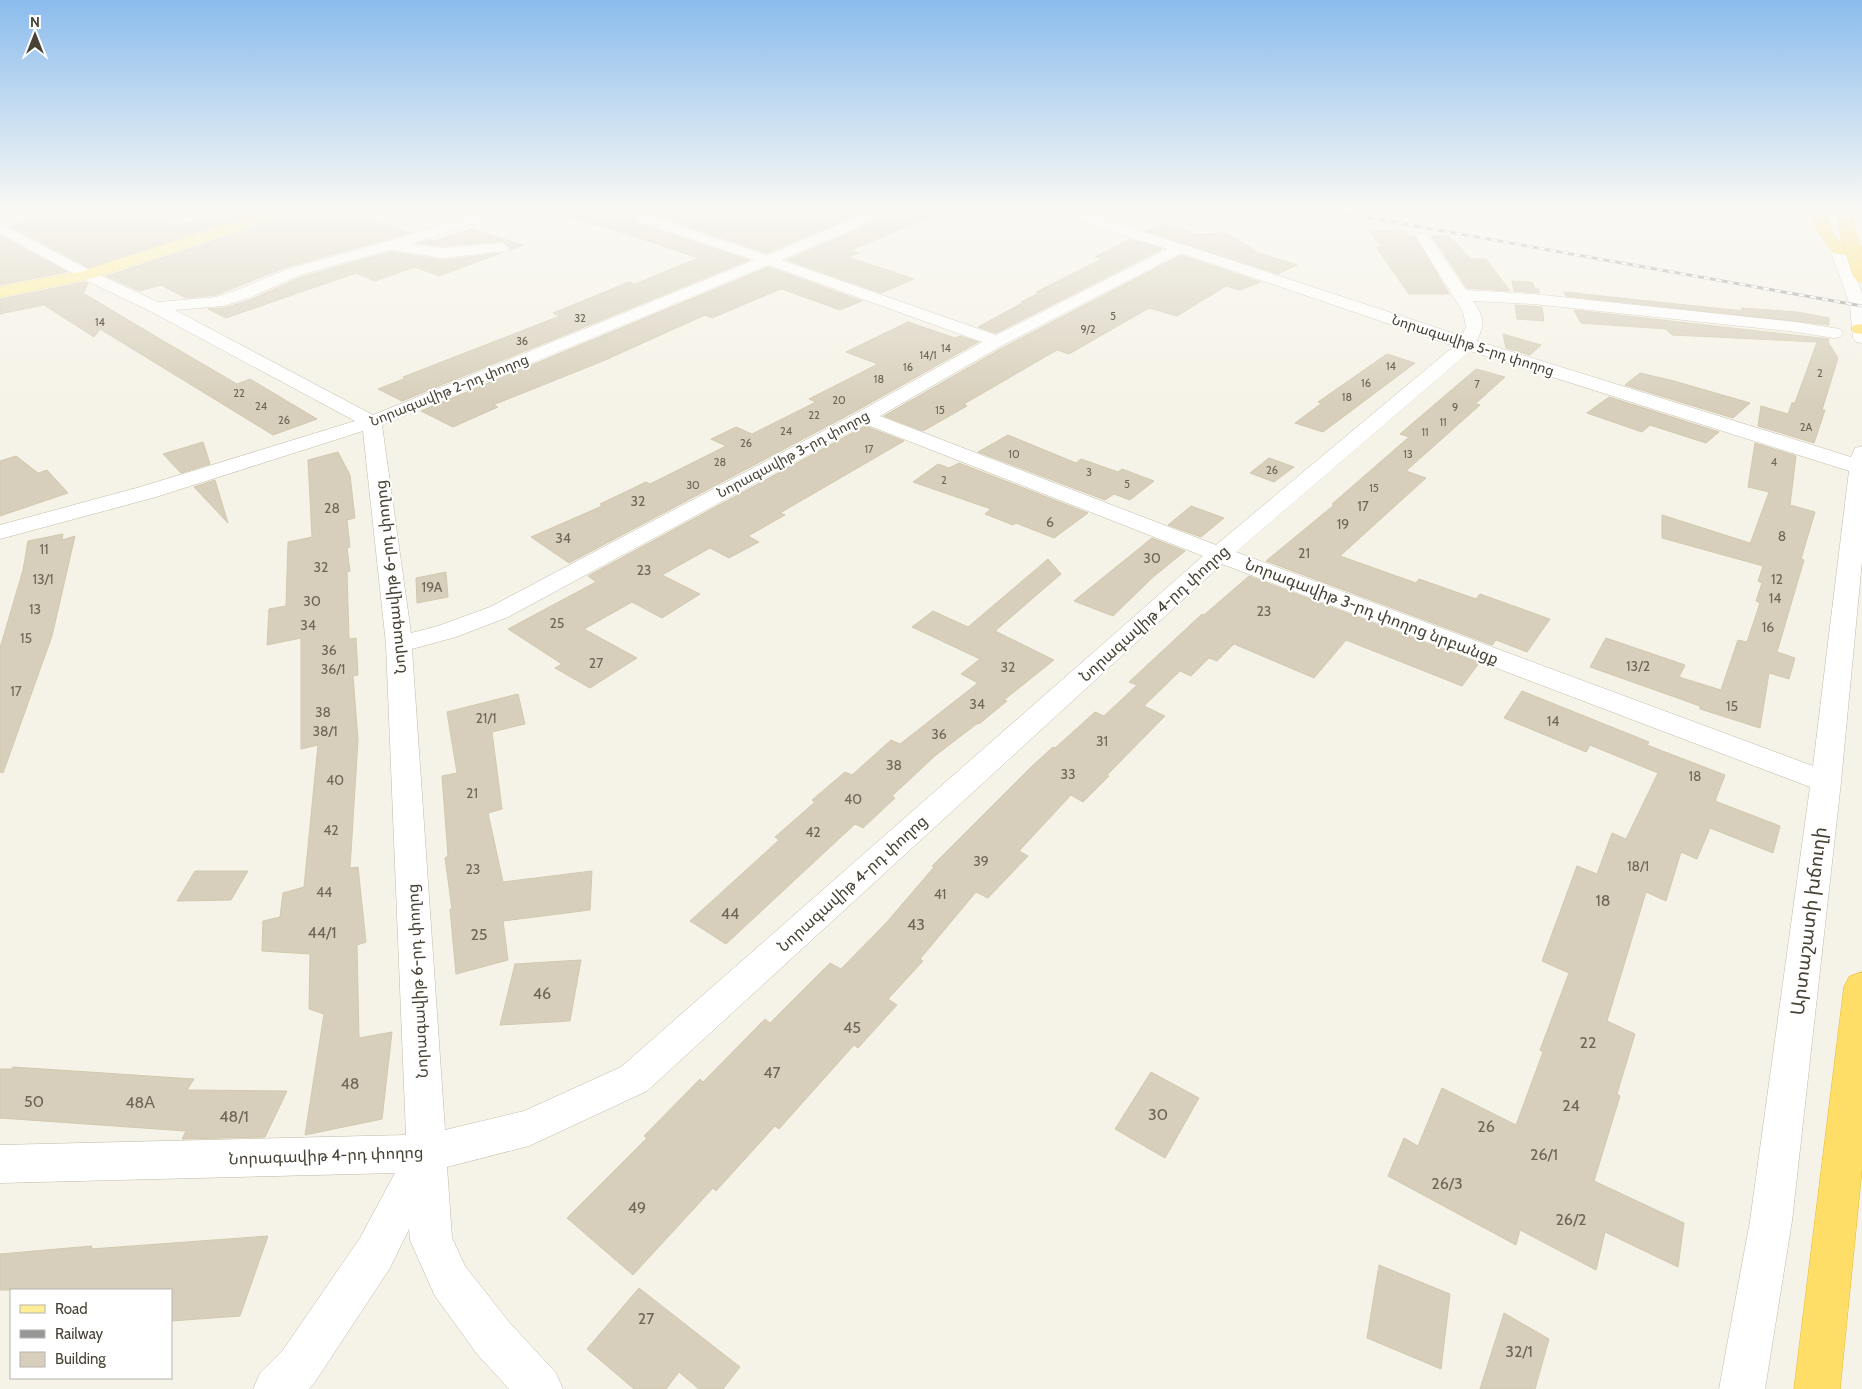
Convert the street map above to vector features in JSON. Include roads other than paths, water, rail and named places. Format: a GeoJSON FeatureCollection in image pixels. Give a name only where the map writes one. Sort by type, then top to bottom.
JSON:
{"type":"FeatureCollection","features":[{"type":"Feature","properties":{"kind":"highway"},"geometry":{"type":"LineString","coordinates":[[1817,1389],[1862,986]]}},
{"type":"Feature","properties":{"kind":"main road"},"geometry":{"type":"LineString","coordinates":[[0,292],[87,275]]}},
{"type":"Feature","properties":{"kind":"street"},"geometry":{"type":"LineString","coordinates":[[87,275],[156,307],[372,422]]}},
{"type":"Feature","properties":{"kind":"street"},"geometry":{"type":"LineString","coordinates":[[156,307],[217,302],[243,294],[287,275]]}},
{"type":"Feature","properties":{"kind":"street","name":"Նորագավիթ 2-րդ փողոց"},"geometry":{"type":"LineString","coordinates":[[0,532],[148,492],[372,422],[732,275]]}},
{"type":"Feature","properties":{"kind":"street"},"geometry":{"type":"LineString","coordinates":[[810,275],[997,341]]}},
{"type":"Feature","properties":{"kind":"street","name":"Նորագավիթ 3-րդ փողոց"},"geometry":{"type":"LineString","coordinates":[[399,644],[447,632],[499,612],[864,417],[997,341],[1127,275]]}},
{"type":"Feature","properties":{"kind":"street","name":"Նորագավիթ 5-րդ փողոց"},"geometry":{"type":"LineString","coordinates":[[1260,275],[1466,344],[1861,459]]}},
{"type":"Feature","properties":{"kind":"street"},"geometry":{"type":"LineString","coordinates":[[1449,275],[1472,312],[1474,326],[1466,344]]}},
{"type":"Feature","properties":{"kind":"street"},"geometry":{"type":"LineString","coordinates":[[1847,275],[1858,305],[1861,332]]}},
{"type":"Feature","properties":{"kind":"street"},"geometry":{"type":"LineString","coordinates":[[1463,295],[1543,300],[1796,327],[1834,333]]}},
{"type":"Feature","properties":{"kind":"street","name":"Նորագավիթ 4-րդ փողոց"},"geometry":{"type":"LineString","coordinates":[[0,1164],[427,1153],[529,1128],[634,1079],[1219,554],[1466,344]]}},
{"type":"Feature","properties":{"kind":"street","name":"Նորագավիթ 3-րդ փողոց նրբանցք"},"geometry":{"type":"LineString","coordinates":[[864,417],[1219,554],[1826,782]]}},
{"type":"Feature","properties":{"kind":"street","name":"Նորագավիթ 6-րդ փողոց"},"geometry":{"type":"LineString","coordinates":[[372,422],[399,644],[431,1240],[450,1281],[494,1338],[540,1389]]}},
{"type":"Feature","properties":{"kind":"street","name":"Արտաշատի խճուղի"},"geometry":{"type":"LineString","coordinates":[[1742,1389],[1770,1220],[1826,782],[1861,459]]}},
{"type":"Feature","properties":{"kind":"street"},"geometry":{"type":"LineString","coordinates":[[276,1389],[299,1366],[375,1253],[427,1153]]}},
{"type":"Feature","properties":{"kind":"railway"},"geometry":{"type":"LineString","coordinates":[[1688,275],[1862,306]]}}]}
